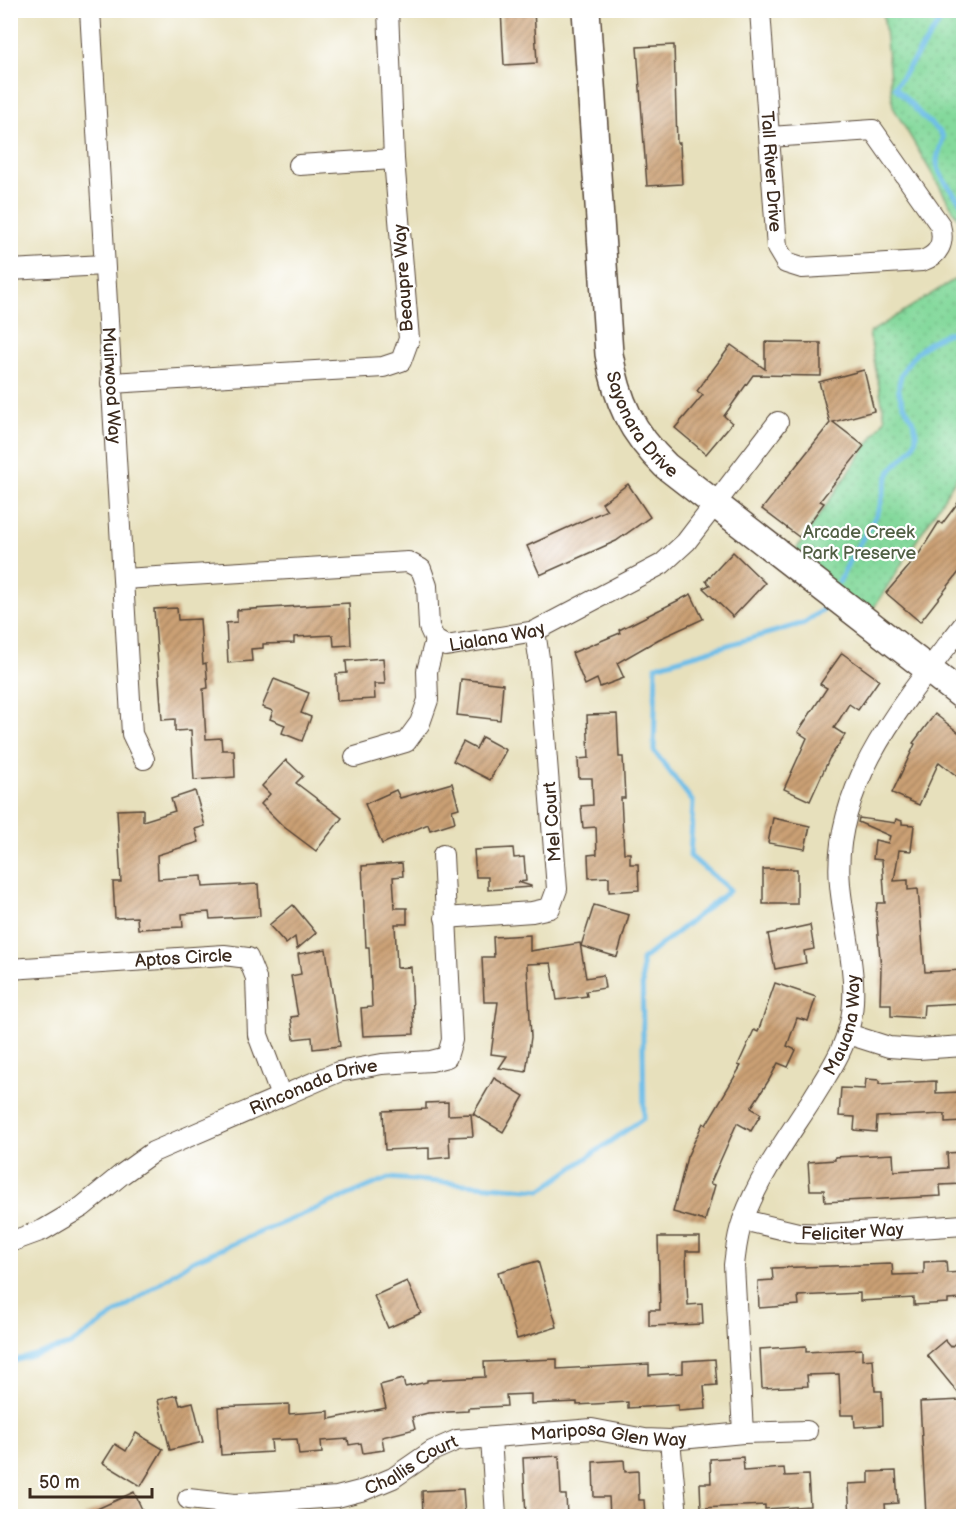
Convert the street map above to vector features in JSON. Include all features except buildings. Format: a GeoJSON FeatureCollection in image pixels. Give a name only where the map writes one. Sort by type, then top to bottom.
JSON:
{"type":"FeatureCollection","features":[{"type":"Feature","properties":{"kind":"street","name":"Muirwood Way"},"geometry":{"type":"LineString","coordinates":[[90,10],[132,734],[144,759]]}},
{"type":"Feature","properties":{"kind":"street","name":"Beaupre Way"},"geometry":{"type":"LineString","coordinates":[[111,383],[383,367],[401,361],[409,339],[394,159],[388,10]]}},
{"type":"Feature","properties":{"kind":"street","name":"Sayonara Drive"},"geometry":{"type":"LineString","coordinates":[[586,10],[609,354],[614,382],[627,416],[646,447],[666,466],[963,697]]}},
{"type":"Feature","properties":{"kind":"street","name":"Tall River Drive"},"geometry":{"type":"LineString","coordinates":[[759,10],[777,248],[786,263],[802,268],[922,261],[930,258],[938,250],[942,235],[940,225],[873,130],[770,137]]}},
{"type":"Feature","properties":{"kind":"street"},"geometry":{"type":"LineString","coordinates":[[299,165],[394,159]]}},
{"type":"Feature","properties":{"kind":"street"},"geometry":{"type":"LineString","coordinates":[[10,270],[104,265]]}},
{"type":"Feature","properties":{"kind":"street","name":"Lialana Way"},"geometry":{"type":"LineString","coordinates":[[123,579],[408,562],[421,569],[427,586],[429,627],[435,640],[446,646],[535,631],[662,564],[686,542],[778,422]]}},
{"type":"Feature","properties":{"kind":"street","name":"Mauana Way"},"geometry":{"type":"LineString","coordinates":[[743,1433],[734,1265],[736,1242],[743,1220],[764,1175],[828,1073],[848,1034],[853,1003],[852,972],[840,884],[840,845],[848,811],[863,771],[889,723],[963,624]]}},
{"type":"Feature","properties":{"kind":"street","name":"Mel Court"},"geometry":{"type":"LineString","coordinates":[[445,918],[532,912],[550,908],[557,889],[535,631]]}},
{"type":"Feature","properties":{"kind":"street"},"geometry":{"type":"LineString","coordinates":[[355,757],[406,742],[420,723],[428,700],[427,671],[435,640]]}},
{"type":"Feature","properties":{"kind":"street","name":"Rinconada Drive"},"geometry":{"type":"LineString","coordinates":[[10,1242],[43,1230],[82,1207],[153,1152],[281,1096],[338,1072],[382,1064],[431,1061],[447,1057],[452,1040],[443,855]]}},
{"type":"Feature","properties":{"kind":"street","name":"Aptos Circle"},"geometry":{"type":"LineString","coordinates":[[10,969],[224,955],[248,958],[256,978],[258,1035],[281,1096]]}},
{"type":"Feature","properties":{"kind":"street"},"geometry":{"type":"LineString","coordinates":[[848,1034],[889,1047],[918,1049],[963,1046]]}},
{"type":"Feature","properties":{"kind":"street","name":"Feliciter Way"},"geometry":{"type":"LineString","coordinates":[[743,1220],[798,1233],[829,1234],[963,1225]]}},
{"type":"Feature","properties":{"kind":"street","name":"Mariposa Glen Way"},"geometry":{"type":"LineString","coordinates":[[491,1438],[592,1429],[645,1439],[670,1440],[743,1433],[807,1431]]}},
{"type":"Feature","properties":{"kind":"street"},"geometry":{"type":"LineString","coordinates":[[491,1438],[496,1516]]}},
{"type":"Feature","properties":{"kind":"street","name":"Challis Court"},"geometry":{"type":"LineString","coordinates":[[188,1499],[235,1504],[338,1497],[364,1490],[393,1478],[432,1451],[457,1440],[491,1438]]}},
{"type":"Feature","properties":{"kind":"street"},"geometry":{"type":"LineString","coordinates":[[670,1440],[677,1516]]}},
{"type":"Feature","properties":{"kind":"green space"},"geometry":{"type":"Polygon","coordinates":[[[883,11],[963,11],[963,227],[893,107],[883,11]]]}},
{"type":"Feature","properties":{"kind":"green space","name":"Arcade Creek Park Preserve"},"geometry":{"type":"Polygon","coordinates":[[[963,274],[963,468],[866,620],[788,561],[885,419],[869,333],[963,274]]]}},
{"type":"Feature","properties":{"kind":"waterway"},"geometry":{"type":"LineString","coordinates":[[948,10],[895,87],[943,137],[937,158],[938,167],[964,207]]}},
{"type":"Feature","properties":{"kind":"waterway"},"geometry":{"type":"LineString","coordinates":[[839,582],[877,514],[889,474],[915,442],[915,428],[899,391],[904,370],[911,359],[931,342],[953,332],[964,331]]}},
{"type":"Feature","properties":{"kind":"waterway"},"geometry":{"type":"LineString","coordinates":[[10,1362],[70,1345],[192,1261],[389,1178],[541,1190],[644,1118],[642,960],[730,890],[690,856],[693,802],[654,751],[656,666],[804,623],[825,608]]}}]}
